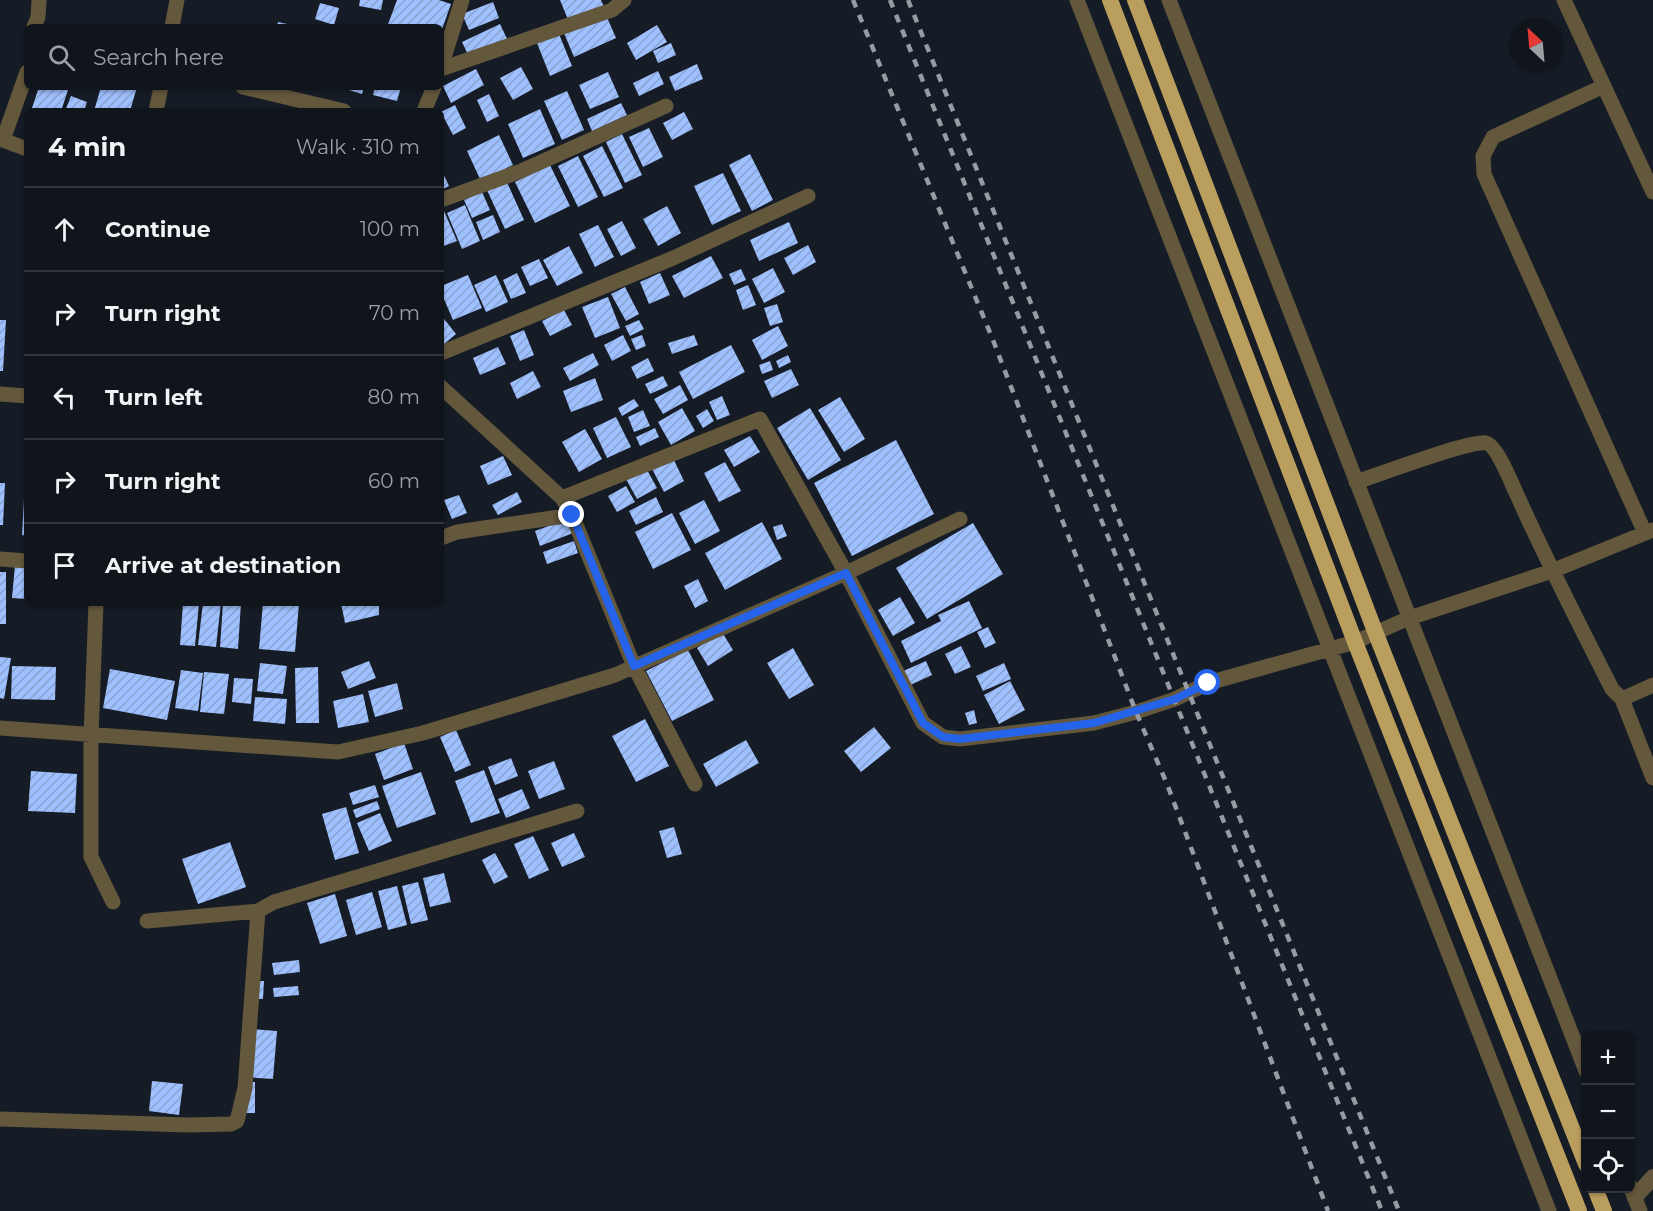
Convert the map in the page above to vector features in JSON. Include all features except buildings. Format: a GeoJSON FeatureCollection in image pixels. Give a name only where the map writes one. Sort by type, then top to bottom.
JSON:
{"type":"FeatureCollection","features":[{"type":"Feature","properties":{"kind":"highway"},"geometry":{"type":"LineString","coordinates":[[1110,0],[1355,642],[1579,1211]]}},
{"type":"Feature","properties":{"kind":"highway"},"geometry":{"type":"LineString","coordinates":[[1134,0],[1376,634],[1581,1151]]}},
{"type":"Feature","properties":{"kind":"highway"},"geometry":{"type":"LineString","coordinates":[[1597,1193],[1604,1211]]}},
{"type":"Feature","properties":{"kind":"street"},"geometry":{"type":"LineString","coordinates":[[35,24],[39,0]]}},
{"type":"Feature","properties":{"kind":"street"},"geometry":{"type":"LineString","coordinates":[[173,24],[177,0]]}},
{"type":"Feature","properties":{"kind":"street"},"geometry":{"type":"LineString","coordinates":[[444,58],[462,0]]}},
{"type":"Feature","properties":{"kind":"street"},"geometry":{"type":"LineString","coordinates":[[444,67],[612,10],[624,0]]}},
{"type":"Feature","properties":{"kind":"street"},"geometry":{"type":"LineString","coordinates":[[1077,0],[1549,1211]]}},
{"type":"Feature","properties":{"kind":"street"},"geometry":{"type":"LineString","coordinates":[[1169,0],[1581,1058]]}},
{"type":"Feature","properties":{"kind":"street"},"geometry":{"type":"LineString","coordinates":[[1564,0],[1653,192]]}},
{"type":"Feature","properties":{"kind":"street"},"geometry":{"type":"LineString","coordinates":[[24,80],[2,140],[24,148]]}},
{"type":"Feature","properties":{"kind":"street"},"geometry":{"type":"LineString","coordinates":[[562,498],[760,419],[846,573],[923,723],[943,737],[960,739],[1094,723],[1175,699],[1208,683],[1355,642],[1409,618],[1552,571],[1649,532],[1484,174],[1483,156],[1493,137],[1604,86]]}},
{"type":"Feature","properties":{"kind":"street"},"geometry":{"type":"LineString","coordinates":[[157,108],[160,90]]}},
{"type":"Feature","properties":{"kind":"street"},"geometry":{"type":"LineString","coordinates":[[256,90],[331,108]]}},
{"type":"Feature","properties":{"kind":"street"},"geometry":{"type":"LineString","coordinates":[[425,108],[433,90]]}},
{"type":"Feature","properties":{"kind":"street"},"geometry":{"type":"LineString","coordinates":[[444,199],[521,171],[666,106]]}},
{"type":"Feature","properties":{"kind":"street"},"geometry":{"type":"LineString","coordinates":[[444,351],[671,259],[808,196]]}},
{"type":"Feature","properties":{"kind":"street"},"geometry":{"type":"LineString","coordinates":[[0,393],[24,396]]}},
{"type":"Feature","properties":{"kind":"street"},"geometry":{"type":"LineString","coordinates":[[444,393],[562,498],[572,515],[634,666],[695,784]]}},
{"type":"Feature","properties":{"kind":"street"},"geometry":{"type":"LineString","coordinates":[[1356,482],[1456,449],[1484,442],[1491,445],[1612,689],[1623,699],[1653,778]]}},
{"type":"Feature","properties":{"kind":"street"},"geometry":{"type":"LineString","coordinates":[[444,537],[456,532],[572,515]]}},
{"type":"Feature","properties":{"kind":"street"},"geometry":{"type":"LineString","coordinates":[[0,728],[338,752],[423,733],[615,675],[846,573],[960,519]]}},
{"type":"Feature","properties":{"kind":"street"},"geometry":{"type":"LineString","coordinates":[[0,559],[24,561]]}},
{"type":"Feature","properties":{"kind":"street"},"geometry":{"type":"LineString","coordinates":[[96,606],[91,736],[91,857],[113,902]]}},
{"type":"Feature","properties":{"kind":"street"},"geometry":{"type":"LineString","coordinates":[[1623,699],[1653,686]]}},
{"type":"Feature","properties":{"kind":"street"},"geometry":{"type":"LineString","coordinates":[[147,921],[258,911],[274,902],[577,811]]}},
{"type":"Feature","properties":{"kind":"street"},"geometry":{"type":"LineString","coordinates":[[0,1119],[187,1125],[231,1124],[237,1121],[245,1088],[258,911]]}},
{"type":"Feature","properties":{"kind":"street"},"geometry":{"type":"LineString","coordinates":[[1635,1198],[1653,1177]]}},
{"type":"Feature","properties":{"kind":"railway"},"geometry":{"type":"LineString","coordinates":[[853,0],[993,340],[1136,712],[1167,784],[1328,1211]]}},
{"type":"Feature","properties":{"kind":"railway"},"geometry":{"type":"LineString","coordinates":[[890,0],[1382,1211]]}},
{"type":"Feature","properties":{"kind":"railway"},"geometry":{"type":"LineString","coordinates":[[908,0],[1399,1211]]}},
{"type":"Feature","properties":{"kind":"route"},"geometry":{"type":"LineString","coordinates":[[572,515],[634,666],[846,573],[923,723],[943,737],[960,739],[1094,723],[1175,699],[1208,683]]}}]}
